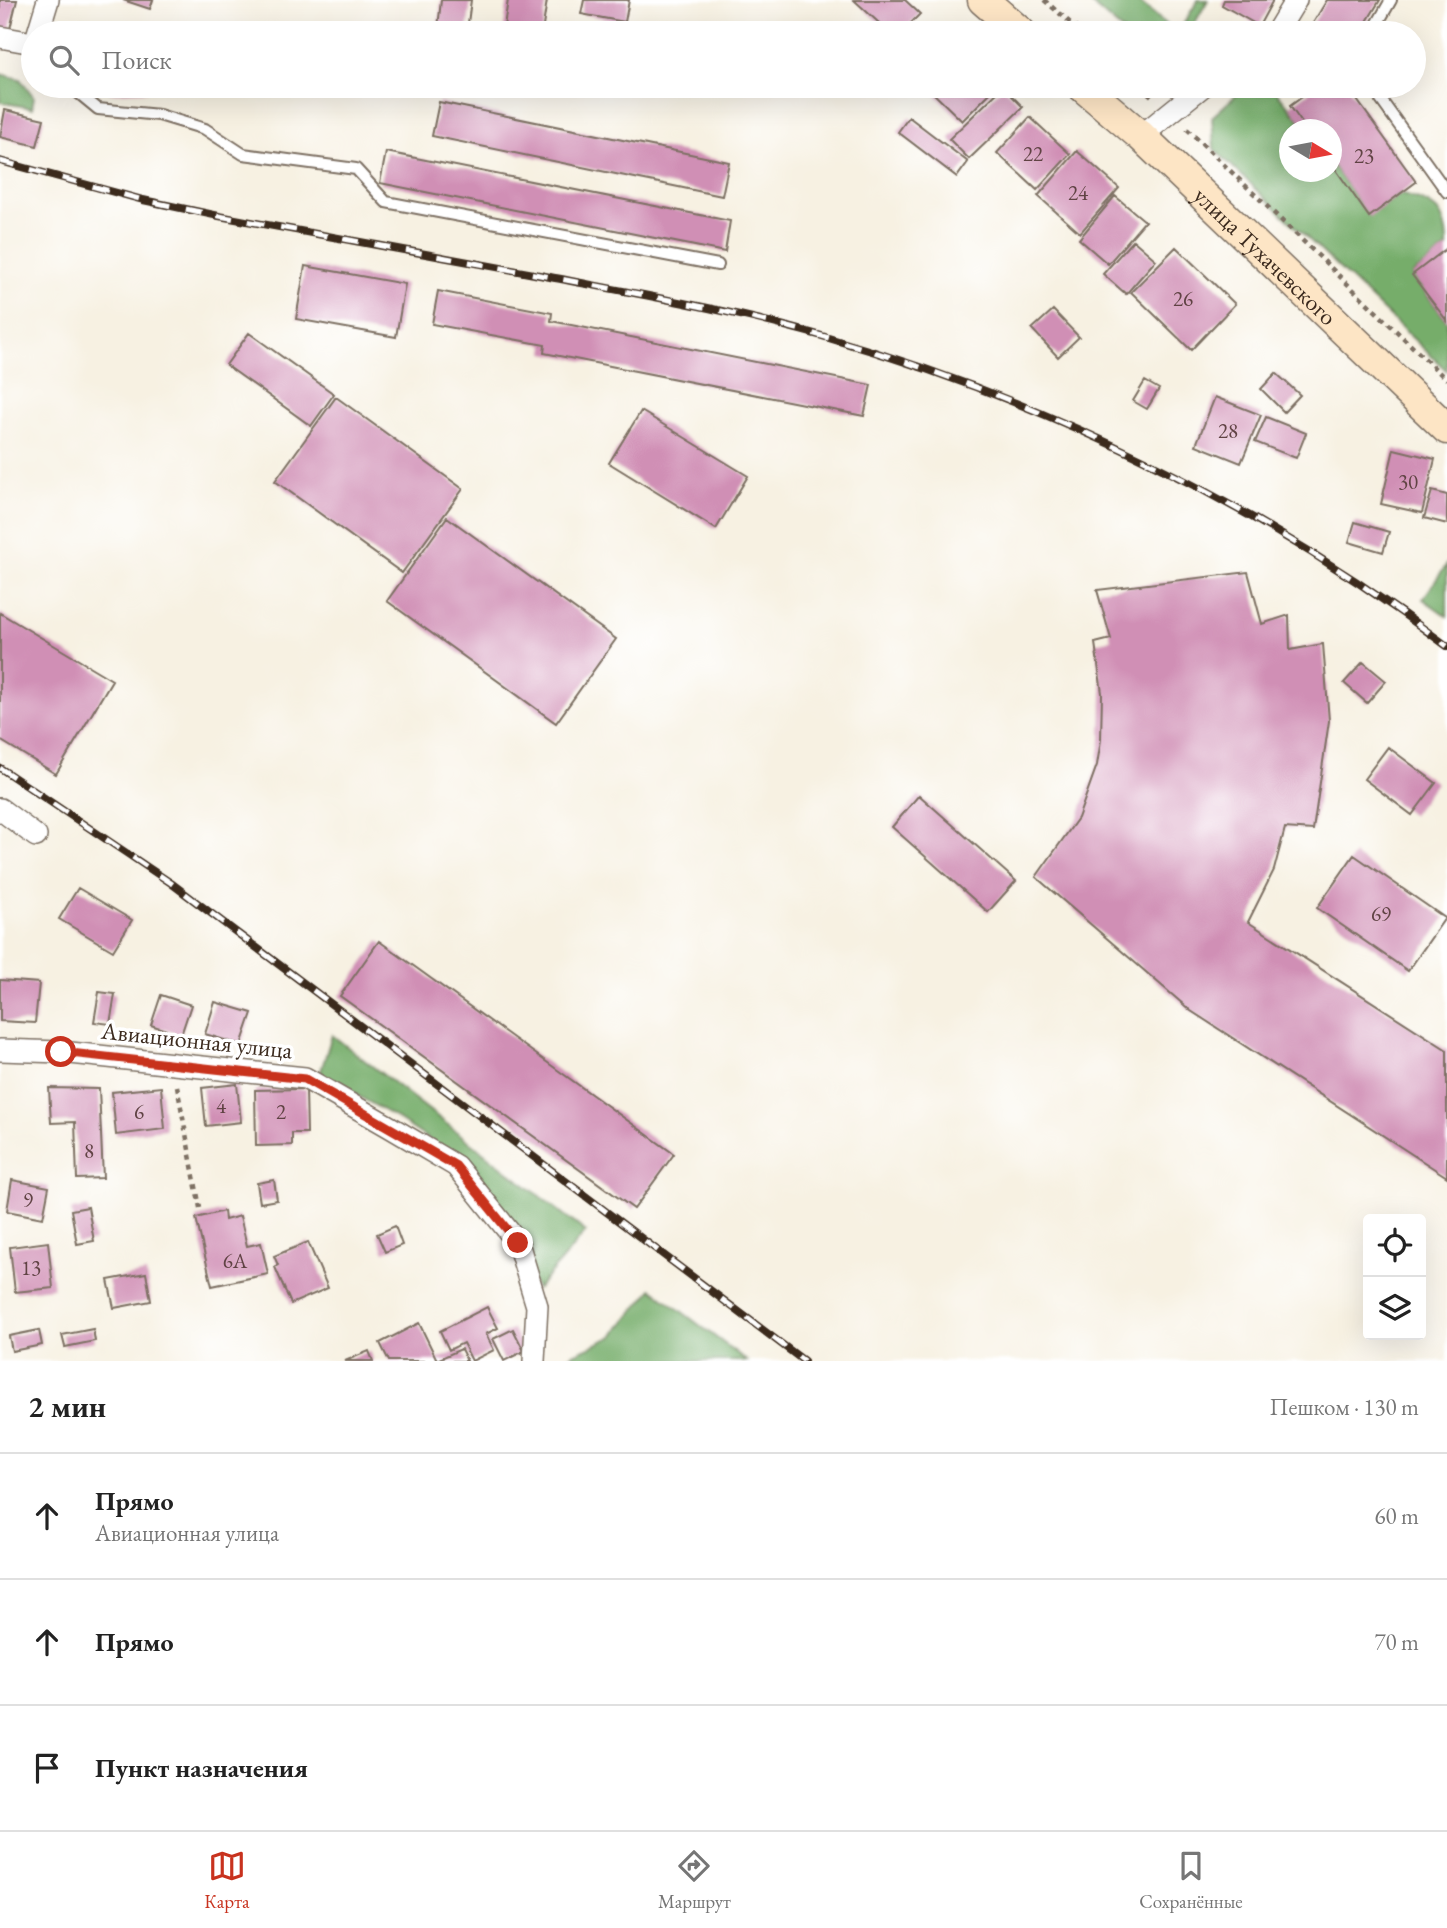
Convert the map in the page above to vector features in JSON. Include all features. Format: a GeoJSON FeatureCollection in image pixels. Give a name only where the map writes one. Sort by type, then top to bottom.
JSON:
{"type":"FeatureCollection","features":[{"type":"Feature","properties":{"kind":"main road"},"geometry":{"type":"LineString","coordinates":[[983,0],[1007,21]]}},
{"type":"Feature","properties":{"kind":"main road","name":"улица Тухачевского"},"geometry":{"type":"LineString","coordinates":[[1096,98],[1141,136],[1447,429]]}},
{"type":"Feature","properties":{"kind":"street"},"geometry":{"type":"LineString","coordinates":[[42,21],[48,0]]}},
{"type":"Feature","properties":{"kind":"street"},"geometry":{"type":"LineString","coordinates":[[1283,21],[1296,0]]}},
{"type":"Feature","properties":{"kind":"street"},"geometry":{"type":"LineString","coordinates":[[0,37],[21,41]]}},
{"type":"Feature","properties":{"kind":"street"},"geometry":{"type":"LineString","coordinates":[[1141,136],[1188,98]]}},
{"type":"Feature","properties":{"kind":"street"},"geometry":{"type":"LineString","coordinates":[[0,809],[36,836]]}},
{"type":"Feature","properties":{"kind":"street","name":"Авиационная улица"},"geometry":{"type":"LineString","coordinates":[[0,1050],[61,1052],[305,1079],[456,1166],[518,1243],[537,1306],[534,1361]]}},
{"type":"Feature","properties":{"kind":"lane"},"geometry":{"type":"LineString","coordinates":[[1379,21],[1391,0]]}},
{"type":"Feature","properties":{"kind":"lane"},"geometry":{"type":"LineString","coordinates":[[85,98],[98,109],[159,115],[205,129],[243,154],[356,169],[386,202],[718,265]]}},
{"type":"Feature","properties":{"kind":"lane"},"geometry":{"type":"LineString","coordinates":[[1380,98],[1447,192]]}},
{"type":"Feature","properties":{"kind":"path"},"geometry":{"type":"LineString","coordinates":[[1044,0],[1068,21]]}},
{"type":"Feature","properties":{"kind":"path"},"geometry":{"type":"LineString","coordinates":[[1154,98],[1447,380]]}},
{"type":"Feature","properties":{"kind":"path"},"geometry":{"type":"LineString","coordinates":[[173,1064],[200,1208]]}},
{"type":"Feature","properties":{"kind":"green space"},"geometry":{"type":"Polygon","coordinates":[[[1087,0],[1137,0],[1162,21],[1111,21],[1087,0]]]}},
{"type":"Feature","properties":{"kind":"green space"},"geometry":{"type":"Polygon","coordinates":[[[1198,0],[1208,0],[1196,21],[1185,21],[1198,0]]]}},
{"type":"Feature","properties":{"kind":"green space"},"geometry":{"type":"Polygon","coordinates":[[[0,74],[20,79],[21,98],[34,98],[32,108],[0,102],[0,74]]]}},
{"type":"Feature","properties":{"kind":"green space"},"geometry":{"type":"Polygon","coordinates":[[[1233,98],[1282,98],[1299,119],[1279,119],[1279,182],[1342,182],[1342,178],[1369,216],[1400,194],[1423,201],[1437,210],[1445,225],[1447,248],[1412,275],[1447,321],[1447,371],[1214,149],[1212,117],[1233,98]]]}},
{"type":"Feature","properties":{"kind":"green space"},"geometry":{"type":"Polygon","coordinates":[[[1447,564],[1447,616],[1423,599],[1447,564]]]}},
{"type":"Feature","properties":{"kind":"green space"},"geometry":{"type":"Polygon","coordinates":[[[332,1035],[586,1232],[537,1289],[460,1160],[393,1116],[320,1074],[332,1035]]]}},
{"type":"Feature","properties":{"kind":"green space"},"geometry":{"type":"Polygon","coordinates":[[[652,1289],[747,1361],[565,1361],[573,1354],[612,1337],[652,1289]]]}},
{"type":"Feature","properties":{"kind":"building"},"geometry":{"type":"Polygon","coordinates":[[[0,0],[17,0],[9,33],[0,30],[0,0]]]}},
{"type":"Feature","properties":{"kind":"building"},"geometry":{"type":"Polygon","coordinates":[[[123,0],[153,0],[150,9],[123,0]]]}},
{"type":"Feature","properties":{"kind":"building"},"geometry":{"type":"Polygon","coordinates":[[[441,0],[471,0],[468,21],[439,21],[441,0]]]}},
{"type":"Feature","properties":{"kind":"building"},"geometry":{"type":"Polygon","coordinates":[[[508,0],[547,0],[544,21],[505,21],[508,0]]]}},
{"type":"Feature","properties":{"kind":"building"},"geometry":{"type":"Polygon","coordinates":[[[584,0],[629,0],[625,21],[581,14],[584,0]]]}},
{"type":"Feature","properties":{"kind":"building"},"geometry":{"type":"Polygon","coordinates":[[[854,0],[905,0],[920,14],[913,21],[877,21],[854,0]]]}},
{"type":"Feature","properties":{"kind":"building"},"geometry":{"type":"Polygon","coordinates":[[[1224,0],[1273,0],[1262,21],[1250,21],[1222,5],[1224,0]]]}},
{"type":"Feature","properties":{"kind":"building"},"geometry":{"type":"Polygon","coordinates":[[[1327,0],[1380,0],[1367,21],[1314,21],[1327,0]]]}},
{"type":"Feature","properties":{"kind":"building"},"geometry":{"type":"Polygon","coordinates":[[[938,98],[985,98],[962,121],[938,98]]]}},
{"type":"Feature","properties":{"kind":"building"},"geometry":{"type":"Polygon","coordinates":[[[992,98],[1014,98],[1023,107],[969,159],[949,139],[992,98]]]}},
{"type":"Feature","properties":{"kind":"building"},"geometry":{"type":"Polygon","coordinates":[[[1301,98],[1356,98],[1416,182],[1369,217],[1342,178],[1342,119],[1299,119],[1290,106],[1301,98]]]}},
{"type":"Feature","properties":{"kind":"building"},"geometry":{"type":"Polygon","coordinates":[[[439,102],[729,162],[722,196],[432,136],[439,102]]]}},
{"type":"Feature","properties":{"kind":"building"},"geometry":{"type":"Polygon","coordinates":[[[5,110],[44,119],[37,146],[0,137],[5,110]]]}},
{"type":"Feature","properties":{"kind":"building"},"geometry":{"type":"Polygon","coordinates":[[[909,117],[968,162],[957,177],[898,132],[909,117]]]}},
{"type":"Feature","properties":{"kind":"building"},"geometry":{"type":"Polygon","coordinates":[[[1030,117],[1070,154],[1037,190],[997,153],[1030,117]]]}},
{"type":"Feature","properties":{"kind":"building"},"geometry":{"type":"Polygon","coordinates":[[[1077,151],[1119,188],[1080,233],[1038,196],[1077,151]]]}},
{"type":"Feature","properties":{"kind":"building"},"geometry":{"type":"Polygon","coordinates":[[[386,152],[730,221],[725,252],[380,183],[386,152]]]}},
{"type":"Feature","properties":{"kind":"building"},"geometry":{"type":"Polygon","coordinates":[[[1115,196],[1145,221],[1108,264],[1079,239],[1115,196]]]}},
{"type":"Feature","properties":{"kind":"building"},"geometry":{"type":"Polygon","coordinates":[[[1133,240],[1156,260],[1126,294],[1103,274],[1133,240]]]}},
{"type":"Feature","properties":{"kind":"building"},"geometry":{"type":"Polygon","coordinates":[[[1176,247],[1235,304],[1191,350],[1131,292],[1176,247]]]}},
{"type":"Feature","properties":{"kind":"building"},"geometry":{"type":"Polygon","coordinates":[[[1447,248],[1447,321],[1412,275],[1447,248]]]}},
{"type":"Feature","properties":{"kind":"building"},"geometry":{"type":"Polygon","coordinates":[[[305,266],[405,284],[396,337],[296,319],[305,266]]]}},
{"type":"Feature","properties":{"kind":"building"},"geometry":{"type":"Polygon","coordinates":[[[438,291],[552,313],[551,321],[871,385],[864,416],[544,353],[545,345],[432,324],[438,291]]]}},
{"type":"Feature","properties":{"kind":"building"},"geometry":{"type":"Polygon","coordinates":[[[1053,310],[1079,337],[1058,357],[1032,329],[1053,310]]]}},
{"type":"Feature","properties":{"kind":"building"},"geometry":{"type":"Polygon","coordinates":[[[249,333],[334,394],[311,426],[226,365],[249,333]]]}},
{"type":"Feature","properties":{"kind":"building"},"geometry":{"type":"Polygon","coordinates":[[[1276,373],[1300,395],[1284,412],[1261,389],[1276,373]]]}},
{"type":"Feature","properties":{"kind":"building"},"geometry":{"type":"Polygon","coordinates":[[[1145,381],[1159,389],[1147,409],[1133,401],[1145,381]]]}},
{"type":"Feature","properties":{"kind":"building"},"geometry":{"type":"Polygon","coordinates":[[[336,397],[463,489],[402,573],[275,481],[336,397]]]}},
{"type":"Feature","properties":{"kind":"building"},"geometry":{"type":"Polygon","coordinates":[[[1215,397],[1261,415],[1241,463],[1196,445],[1215,397]]]}},
{"type":"Feature","properties":{"kind":"building"},"geometry":{"type":"Polygon","coordinates":[[[641,411],[748,476],[716,529],[609,463],[641,411]]]}},
{"type":"Feature","properties":{"kind":"building"},"geometry":{"type":"Polygon","coordinates":[[[1266,417],[1306,433],[1296,458],[1255,442],[1266,417]]]}},
{"type":"Feature","properties":{"kind":"building"},"geometry":{"type":"Polygon","coordinates":[[[1394,449],[1435,459],[1422,513],[1381,504],[1394,449]]]}},
{"type":"Feature","properties":{"kind":"building"},"geometry":{"type":"Polygon","coordinates":[[[1432,491],[1447,495],[1447,524],[1424,518],[1432,491]]]}},
{"type":"Feature","properties":{"kind":"building"},"geometry":{"type":"Polygon","coordinates":[[[447,517],[616,639],[556,723],[387,601],[447,517]]]}},
{"type":"Feature","properties":{"kind":"building"},"geometry":{"type":"Polygon","coordinates":[[[1355,522],[1389,532],[1383,552],[1349,542],[1355,522]]]}},
{"type":"Feature","properties":{"kind":"building"},"geometry":{"type":"Polygon","coordinates":[[[1248,572],[1262,624],[1289,615],[1290,650],[1323,644],[1329,721],[1313,830],[1285,828],[1274,870],[1248,922],[1447,1050],[1447,1177],[1191,1011],[1036,877],[1078,818],[1097,765],[1101,740],[1102,693],[1095,643],[1111,639],[1097,590],[1248,572]]]}},
{"type":"Feature","properties":{"kind":"building"},"geometry":{"type":"Polygon","coordinates":[[[0,613],[112,680],[56,774],[0,740],[0,613]]]}},
{"type":"Feature","properties":{"kind":"building"},"geometry":{"type":"Polygon","coordinates":[[[1363,662],[1386,681],[1367,703],[1344,683],[1363,662]]]}},
{"type":"Feature","properties":{"kind":"building"},"geometry":{"type":"Polygon","coordinates":[[[1388,747],[1436,783],[1412,815],[1364,779],[1388,747]]]}},
{"type":"Feature","properties":{"kind":"building"},"geometry":{"type":"Polygon","coordinates":[[[919,795],[1016,881],[988,912],[892,827],[919,795]]]}},
{"type":"Feature","properties":{"kind":"building"},"geometry":{"type":"Polygon","coordinates":[[[1354,855],[1445,918],[1408,971],[1317,908],[1354,855]]]}},
{"type":"Feature","properties":{"kind":"building"},"geometry":{"type":"Polygon","coordinates":[[[78,888],[132,920],[113,951],[59,919],[78,888]]]}},
{"type":"Feature","properties":{"kind":"building"},"geometry":{"type":"Polygon","coordinates":[[[379,941],[674,1154],[634,1209],[340,996],[379,941]]]}},
{"type":"Feature","properties":{"kind":"building"},"geometry":{"type":"Polygon","coordinates":[[[0,980],[39,983],[35,1023],[0,1021],[0,980]]]}},
{"type":"Feature","properties":{"kind":"building"},"geometry":{"type":"Polygon","coordinates":[[[99,992],[115,994],[110,1024],[94,1022],[99,992]]]}},
{"type":"Feature","properties":{"kind":"building"},"geometry":{"type":"Polygon","coordinates":[[[161,995],[191,1005],[181,1035],[151,1025],[161,995]]]}},
{"type":"Feature","properties":{"kind":"building"},"geometry":{"type":"Polygon","coordinates":[[[215,1002],[252,1013],[241,1045],[205,1034],[215,1002]]]}},
{"type":"Feature","properties":{"kind":"building"},"geometry":{"type":"Polygon","coordinates":[[[237,1084],[241,1122],[206,1126],[202,1088],[237,1084]]]}},
{"type":"Feature","properties":{"kind":"building"},"geometry":{"type":"Polygon","coordinates":[[[161,1087],[165,1129],[116,1135],[112,1092],[161,1087]]]}},
{"type":"Feature","properties":{"kind":"building"},"geometry":{"type":"Polygon","coordinates":[[[49,1088],[99,1089],[103,1178],[77,1179],[75,1122],[51,1123],[49,1088]]]}},
{"type":"Feature","properties":{"kind":"building"},"geometry":{"type":"Polygon","coordinates":[[[306,1089],[307,1133],[292,1133],[292,1145],[256,1146],[255,1090],[306,1089]]]}},
{"type":"Feature","properties":{"kind":"building"},"geometry":{"type":"Polygon","coordinates":[[[12,1180],[49,1187],[43,1218],[7,1211],[12,1180]]]}},
{"type":"Feature","properties":{"kind":"building"},"geometry":{"type":"Polygon","coordinates":[[[274,1180],[277,1200],[260,1203],[257,1183],[274,1180]]]}},
{"type":"Feature","properties":{"kind":"building"},"geometry":{"type":"Polygon","coordinates":[[[88,1207],[94,1241],[77,1244],[71,1210],[88,1207]]]}},
{"type":"Feature","properties":{"kind":"building"},"geometry":{"type":"Polygon","coordinates":[[[224,1211],[225,1220],[240,1216],[247,1246],[261,1243],[268,1274],[212,1286],[196,1218],[224,1211]]]}},
{"type":"Feature","properties":{"kind":"building"},"geometry":{"type":"Polygon","coordinates":[[[395,1226],[402,1245],[385,1252],[377,1234],[395,1226]]]}},
{"type":"Feature","properties":{"kind":"building"},"geometry":{"type":"Polygon","coordinates":[[[48,1242],[53,1288],[15,1292],[10,1247],[48,1242]]]}},
{"type":"Feature","properties":{"kind":"building"},"geometry":{"type":"Polygon","coordinates":[[[308,1242],[328,1288],[291,1304],[275,1267],[278,1265],[274,1256],[308,1242]]]}},
{"type":"Feature","properties":{"kind":"building"},"geometry":{"type":"Polygon","coordinates":[[[146,1273],[151,1301],[114,1308],[108,1280],[146,1273]]]}},
{"type":"Feature","properties":{"kind":"building"},"geometry":{"type":"Polygon","coordinates":[[[487,1307],[498,1328],[486,1334],[494,1350],[472,1361],[463,1343],[449,1350],[440,1331],[487,1307]]]}},
{"type":"Feature","properties":{"kind":"building"},"geometry":{"type":"Polygon","coordinates":[[[419,1323],[437,1360],[461,1349],[467,1361],[389,1361],[380,1343],[419,1323]]]}},
{"type":"Feature","properties":{"kind":"building"},"geometry":{"type":"Polygon","coordinates":[[[93,1329],[95,1341],[65,1347],[62,1335],[93,1329]]]}},
{"type":"Feature","properties":{"kind":"building"},"geometry":{"type":"Polygon","coordinates":[[[513,1329],[524,1351],[504,1361],[493,1339],[513,1329]]]}},
{"type":"Feature","properties":{"kind":"building"},"geometry":{"type":"Polygon","coordinates":[[[39,1330],[42,1345],[12,1351],[9,1336],[39,1330]]]}},
{"type":"Feature","properties":{"kind":"building"},"geometry":{"type":"Polygon","coordinates":[[[369,1351],[373,1361],[345,1361],[369,1351]]]}},
{"type":"Feature","properties":{"kind":"railway"},"geometry":{"type":"LineString","coordinates":[[0,161],[143,200],[219,216],[719,310],[822,336],[906,362],[1070,425],[1149,462],[1303,547],[1447,646]]}},
{"type":"Feature","properties":{"kind":"railway"},"geometry":{"type":"LineString","coordinates":[[0,768],[171,883],[804,1361]]}},
{"type":"Feature","properties":{"kind":"route"},"geometry":{"type":"LineString","coordinates":[[61,1052],[305,1079],[456,1166],[518,1243]]}}]}
